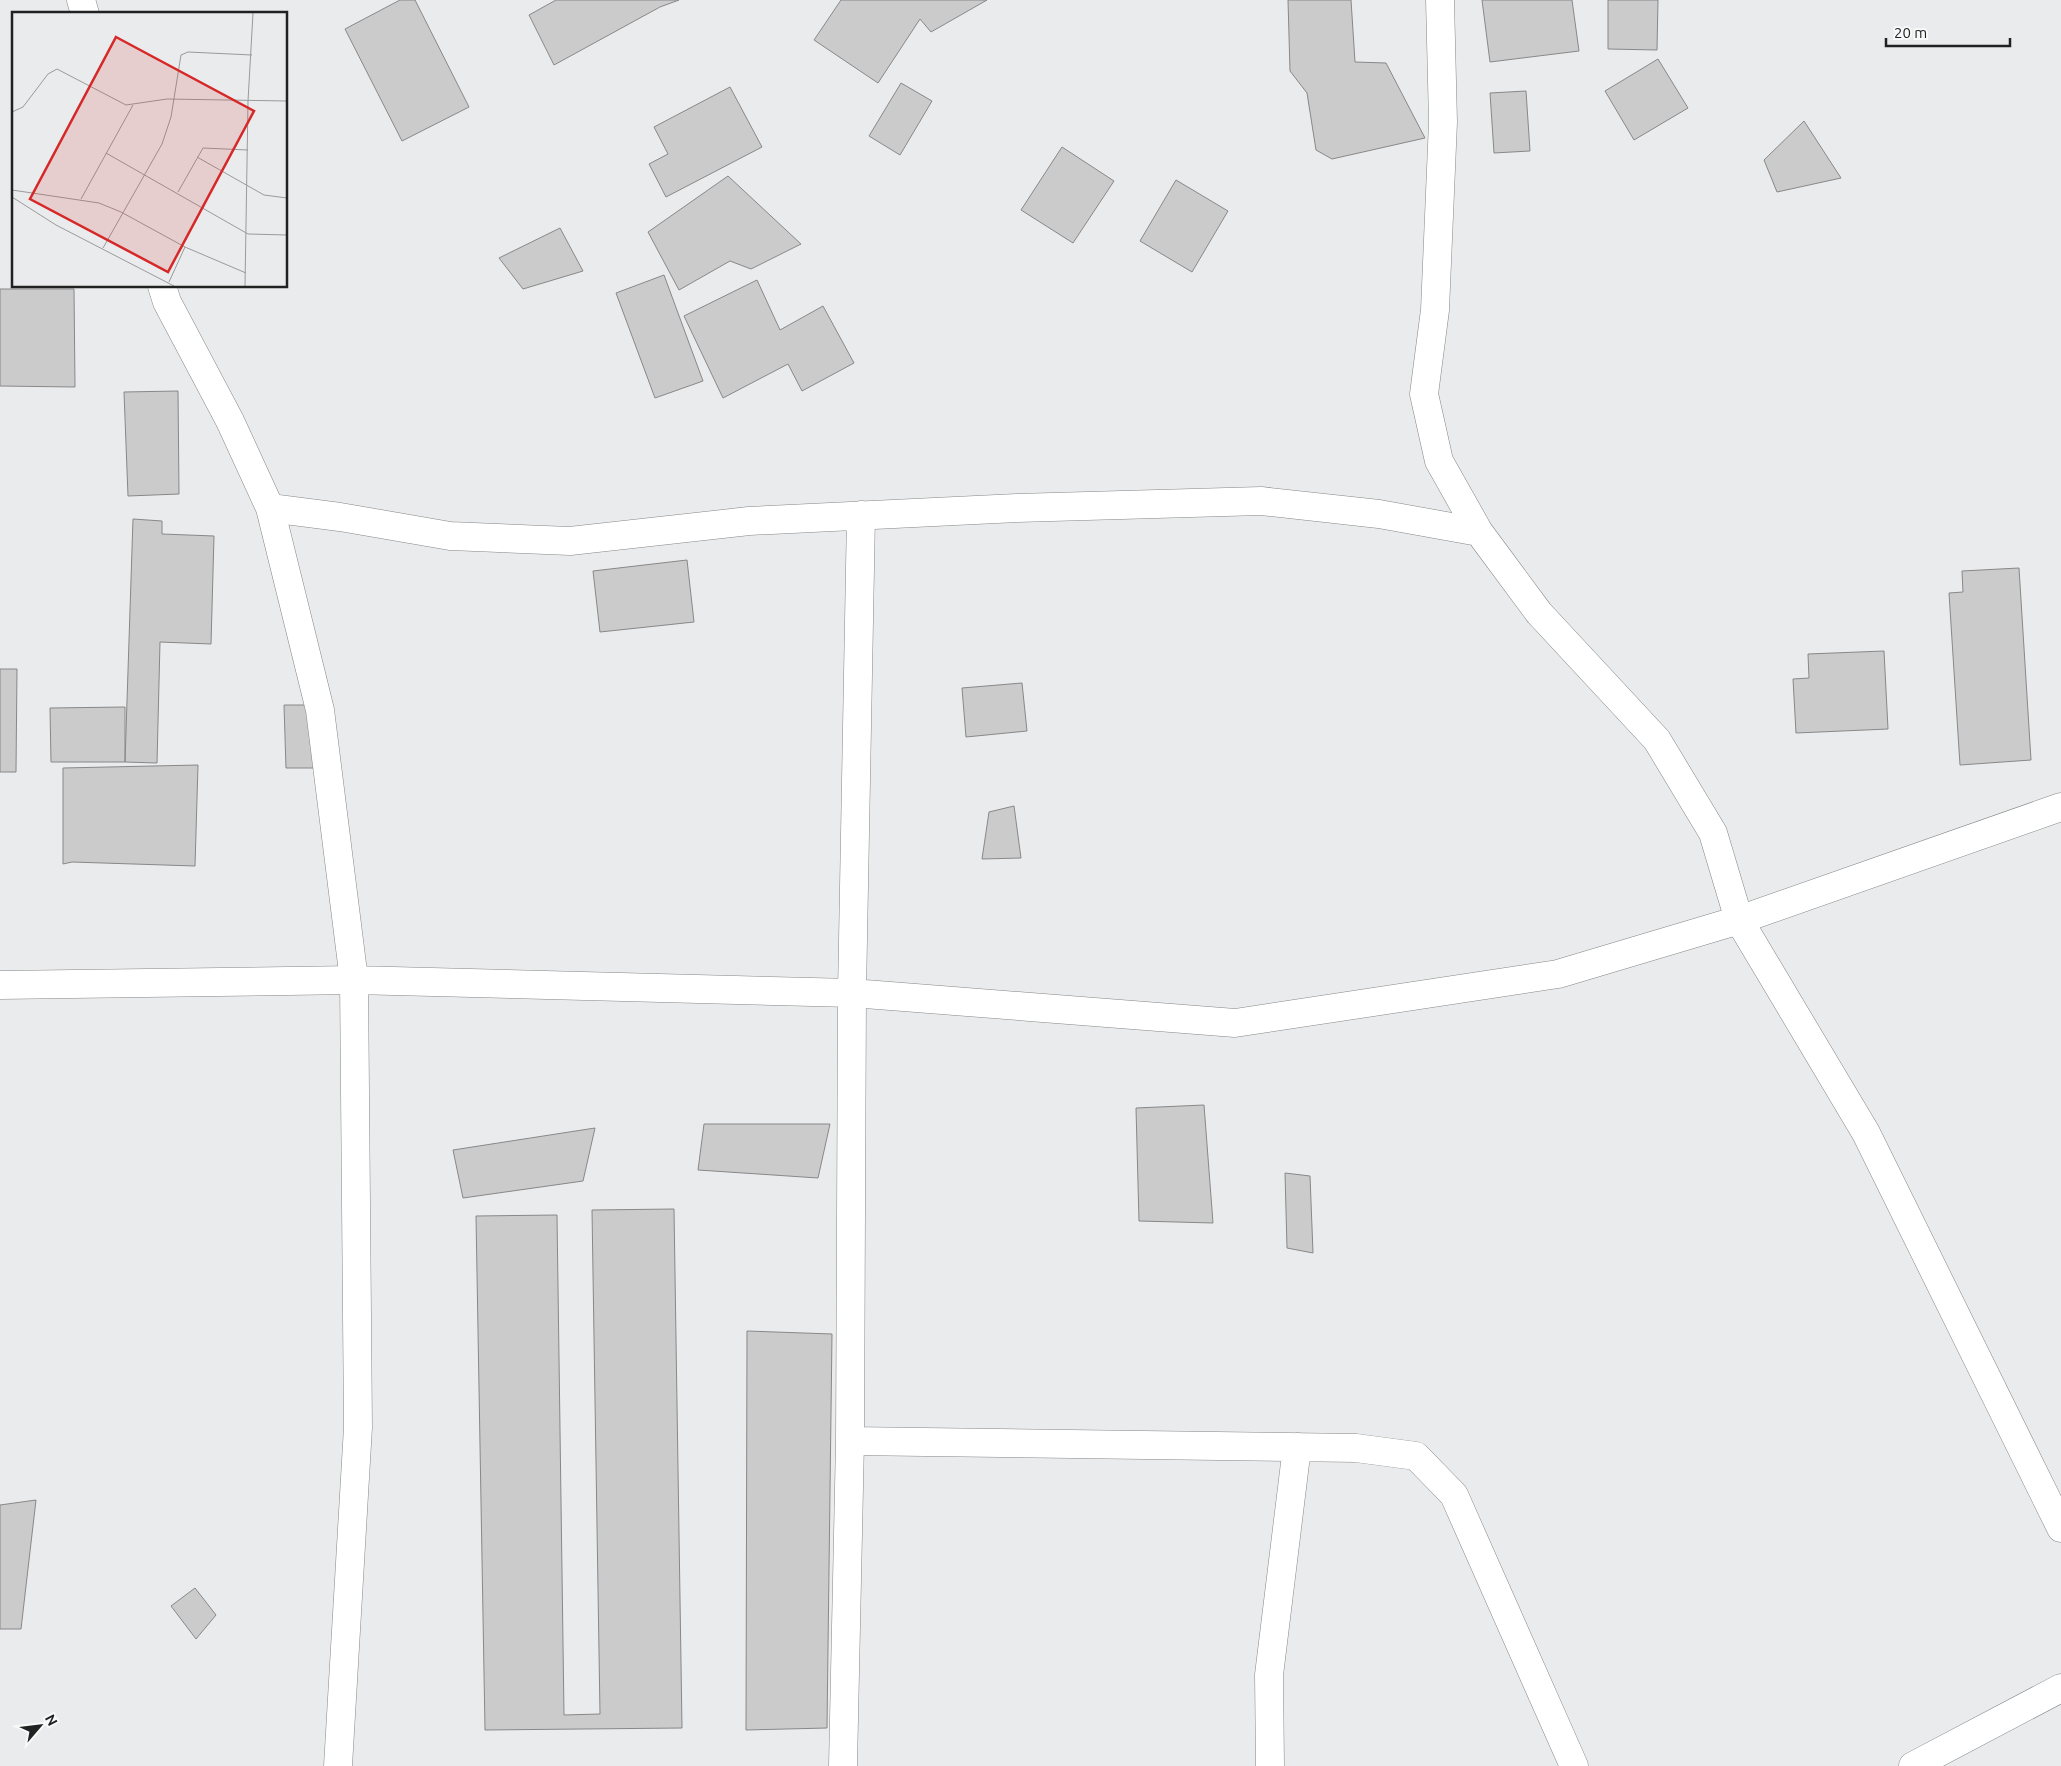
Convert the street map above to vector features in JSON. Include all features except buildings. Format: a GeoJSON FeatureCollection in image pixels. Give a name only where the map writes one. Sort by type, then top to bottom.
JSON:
{"type":"FeatureCollection","features":[{"type":"Feature","properties":{"kind":"street"},"geometry":{"type":"LineString","coordinates":[[1440,0],[1442,152],[1435,310],[1424,394],[1439,461],[1478,532],[1539,613],[1658,740],[1713,833],[1739,920],[1866,1133],[2061,1528]]}},
{"type":"Feature","properties":{"kind":"street"},"geometry":{"type":"LineString","coordinates":[[163,288],[167,302],[230,421],[270,508],[320,710],[354,980],[358,1427],[338,1766]]}},
{"type":"Feature","properties":{"kind":"street"},"geometry":{"type":"LineString","coordinates":[[270,508],[340,517],[450,536],[570,541],[749,521],[1017,508],[1261,501],[1379,514],[1478,532]]}},
{"type":"Feature","properties":{"kind":"street"},"geometry":{"type":"LineString","coordinates":[[843,1766],[850,1441],[852,993],[860,516]]}},
{"type":"Feature","properties":{"kind":"street"},"geometry":{"type":"LineString","coordinates":[[0,985],[354,980],[852,993],[1235,1023],[1558,974],[1739,920],[2061,807]]}},
{"type":"Feature","properties":{"kind":"street"},"geometry":{"type":"LineString","coordinates":[[850,1441],[1356,1448],[1416,1456],[1454,1495],[1574,1766]]}},
{"type":"Feature","properties":{"kind":"street"},"geometry":{"type":"LineString","coordinates":[[1270,1766],[1269,1676],[1298,1447]]}},
{"type":"Feature","properties":{"kind":"street"},"geometry":{"type":"LineString","coordinates":[[1913,1766],[2061,1688]]}}]}
